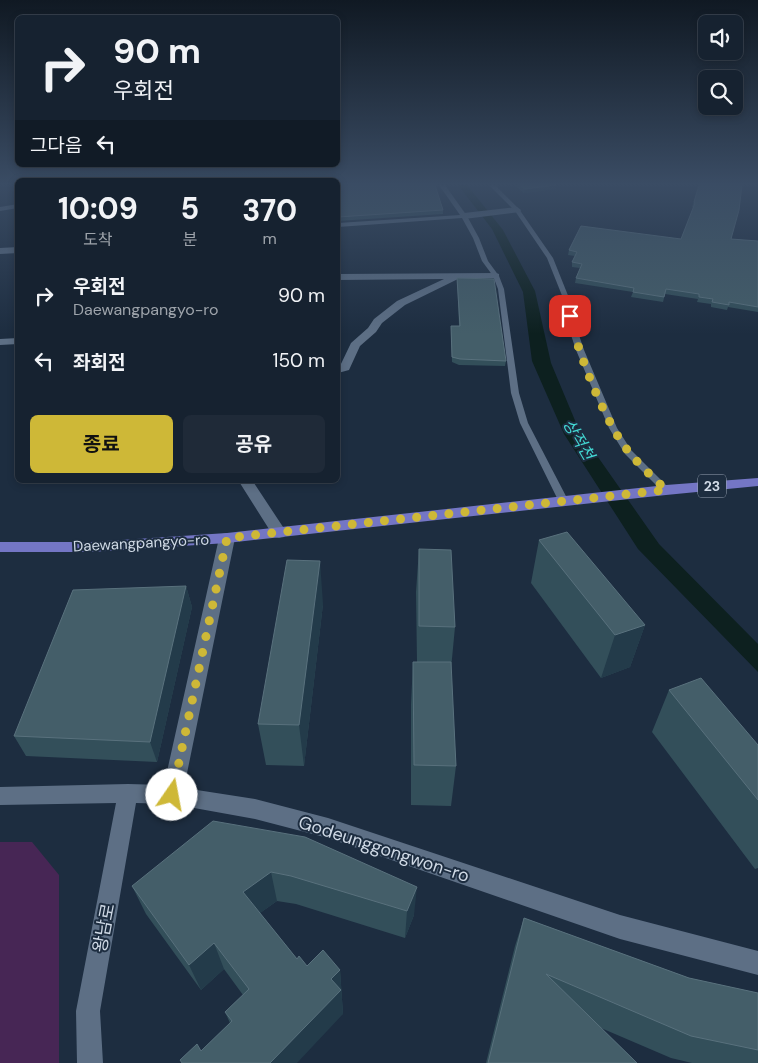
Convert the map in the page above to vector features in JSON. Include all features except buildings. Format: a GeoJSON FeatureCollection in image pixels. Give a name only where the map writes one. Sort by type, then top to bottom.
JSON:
{"type":"FeatureCollection","features":[{"type":"Feature","properties":{"kind":"main road","name":"Daewangpangyo-ro"},"geometry":{"type":"LineString","coordinates":[[0,547],[92,547],[227,538],[758,482]]}},
{"type":"Feature","properties":{"kind":"street"},"geometry":{"type":"LineString","coordinates":[[0,251],[15,250]]}},
{"type":"Feature","properties":{"kind":"street"},"geometry":{"type":"LineString","coordinates":[[340,277],[386,275],[496,276]]}},
{"type":"Feature","properties":{"kind":"street"},"geometry":{"type":"LineString","coordinates":[[340,369],[345,368],[355,345],[401,303],[456,277]]}},
{"type":"Feature","properties":{"kind":"street"},"geometry":{"type":"LineString","coordinates":[[0,342],[15,341]]}},
{"type":"Feature","properties":{"kind":"street"},"geometry":{"type":"LineString","coordinates":[[247,483],[279,533]]}},
{"type":"Feature","properties":{"kind":"street"},"geometry":{"type":"LineString","coordinates":[[172,795],[227,538]]}},
{"type":"Feature","properties":{"kind":"street","name":"왕남로"},"geometry":{"type":"LineString","coordinates":[[90,1063],[88,1011],[128,794]]}},
{"type":"Feature","properties":{"kind":"street","name":"Godeunggongwon-ro"},"geometry":{"type":"LineString","coordinates":[[0,796],[172,795],[255,809],[328,828],[620,927],[758,963]]}},
{"type":"Feature","properties":{"kind":"lane"},"geometry":{"type":"LineString","coordinates":[[475,235],[485,261],[496,276],[501,289],[515,393],[524,423],[564,502]]}},
{"type":"Feature","properties":{"kind":"lane"},"geometry":{"type":"LineString","coordinates":[[532,235],[550,258],[568,303],[573,329],[580,350],[613,428],[628,452],[660,491]]}},
{"type":"Feature","properties":{"kind":"shaded area"},"geometry":{"type":"Polygon","coordinates":[[[0,842],[32,842],[59,875],[59,1063],[0,1063],[0,842]]]}},
{"type":"Feature","properties":{"kind":"water","name":"상적천"},"geometry":{"type":"Polygon","coordinates":[[[495,235],[505,235],[535,291],[551,363],[579,430],[659,544],[758,644],[758,672],[638,549],[564,434],[532,361],[523,292],[495,235]]]}},
{"type":"Feature","properties":{"kind":"route"},"geometry":{"type":"LineString","coordinates":[[172,795],[227,538],[666,490],[628,452],[613,428],[588,371],[570,316]]}}]}
